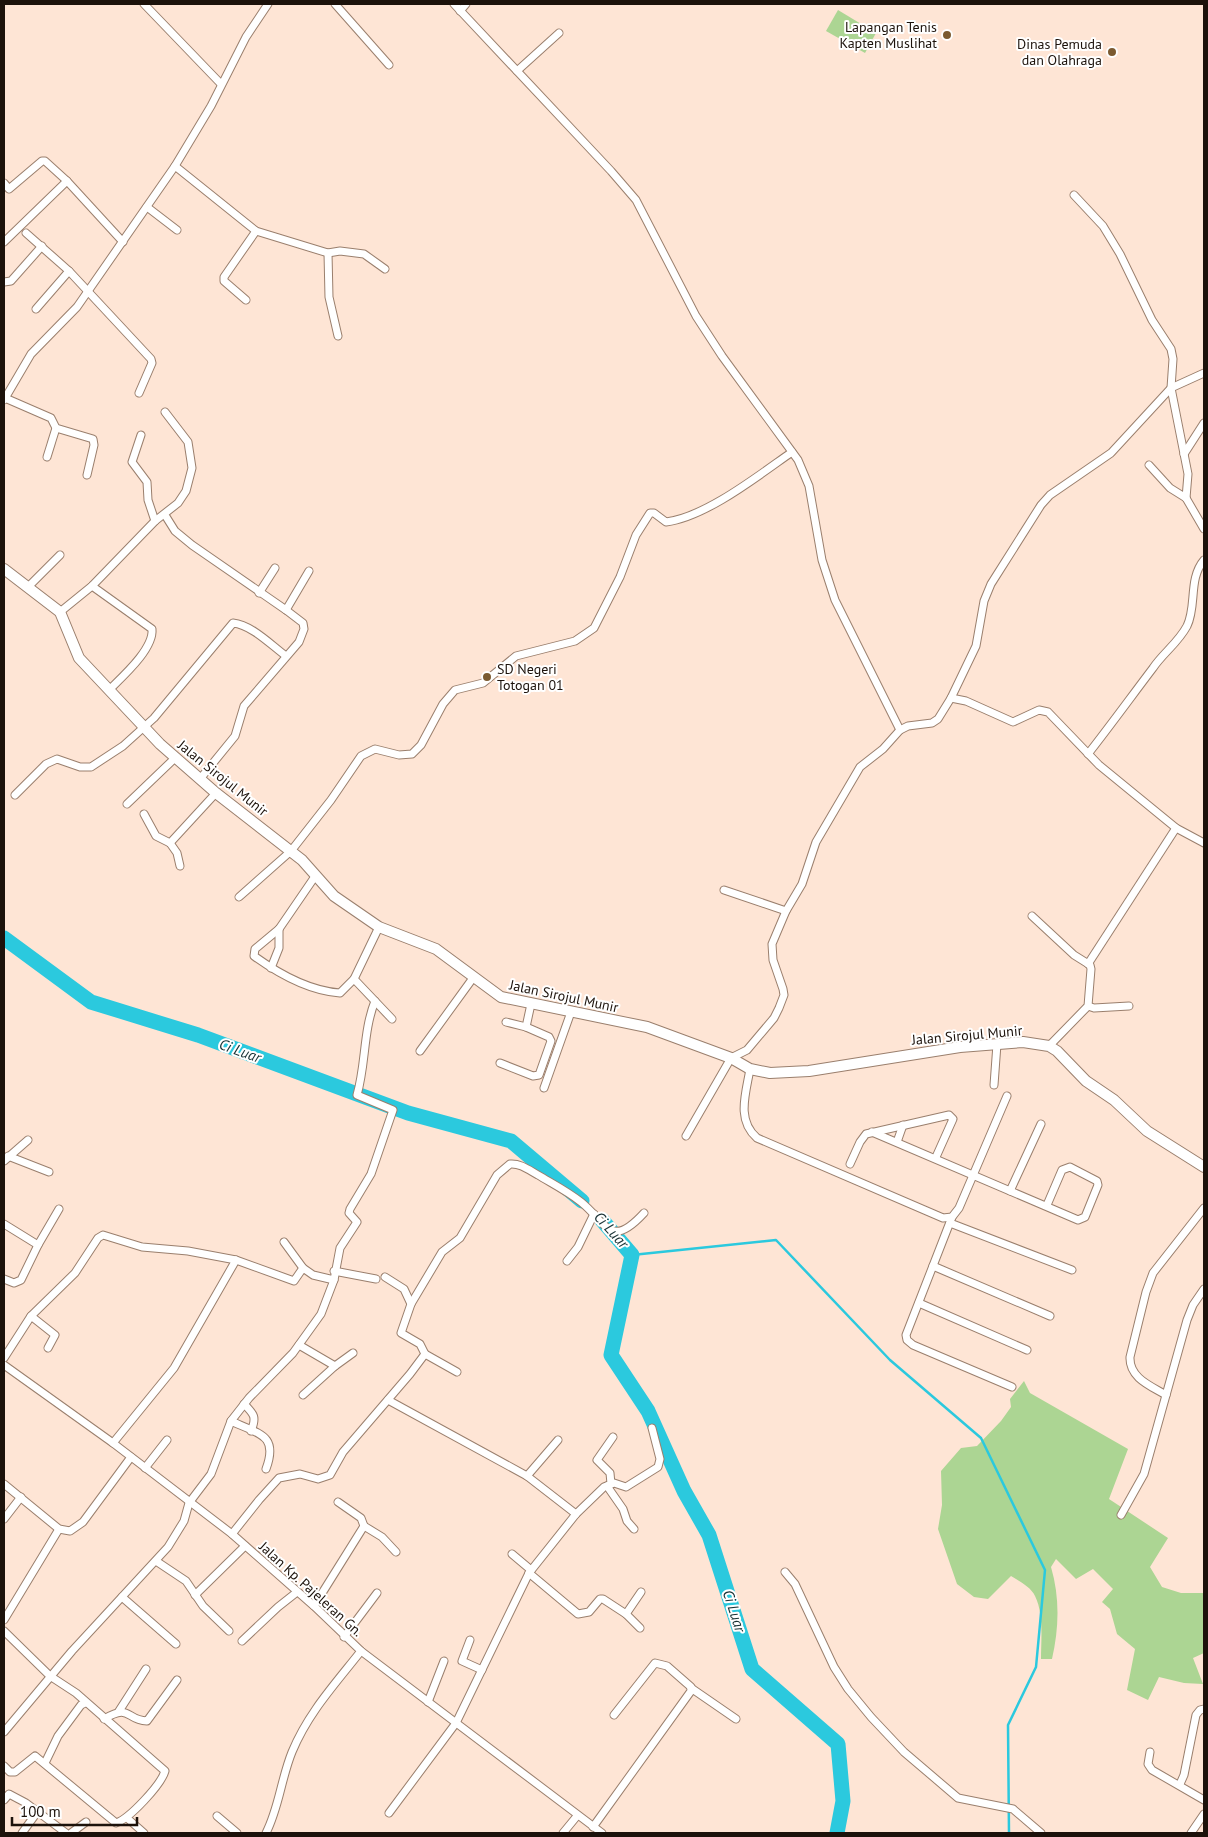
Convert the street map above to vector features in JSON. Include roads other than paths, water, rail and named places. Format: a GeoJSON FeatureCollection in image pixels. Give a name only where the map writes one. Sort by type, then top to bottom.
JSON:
{"type":"FeatureCollection","features":[{"type":"Feature","properties":{"kind":"street"},"geometry":{"type":"LineString","coordinates":[[144,4],[221,84]]}},
{"type":"Feature","properties":{"kind":"street"},"geometry":{"type":"LineString","coordinates":[[47,457],[56,428],[51,418],[4,399],[31,354],[66,319],[87,292],[175,166],[246,36],[268,4]]}},
{"type":"Feature","properties":{"kind":"street"},"geometry":{"type":"LineString","coordinates":[[335,4],[389,65]]}},
{"type":"Feature","properties":{"kind":"street"},"geometry":{"type":"LineString","coordinates":[[454,4],[636,200],[696,316],[722,356],[798,460],[809,486],[822,560],[835,600],[900,730]]}},
{"type":"Feature","properties":{"kind":"street"},"geometry":{"type":"LineString","coordinates":[[460,11],[466,4]]}},
{"type":"Feature","properties":{"kind":"street"},"geometry":{"type":"LineString","coordinates":[[517,71],[559,33]]}},
{"type":"Feature","properties":{"kind":"street"},"geometry":{"type":"LineString","coordinates":[[5,189],[44,160],[67,181],[123,242]]}},
{"type":"Feature","properties":{"kind":"street"},"geometry":{"type":"LineString","coordinates":[[175,166],[256,231],[328,253],[340,251],[364,254],[385,269]]}},
{"type":"Feature","properties":{"kind":"street"},"geometry":{"type":"LineString","coordinates":[[4,242],[67,181]]}},
{"type":"Feature","properties":{"kind":"street"},"geometry":{"type":"LineString","coordinates":[[1074,196],[1103,226],[1120,254],[1152,320],[1172,349],[1171,388],[1188,474],[1186,498]]}},
{"type":"Feature","properties":{"kind":"street"},"geometry":{"type":"LineString","coordinates":[[147,207],[177,230]]}},
{"type":"Feature","properties":{"kind":"street"},"geometry":{"type":"LineString","coordinates":[[246,300],[224,281],[224,277],[256,231]]}},
{"type":"Feature","properties":{"kind":"street"},"geometry":{"type":"LineString","coordinates":[[26,233],[69,271],[152,360],[138,393]]}},
{"type":"Feature","properties":{"kind":"street"},"geometry":{"type":"LineString","coordinates":[[4,282],[11,281],[42,246]]}},
{"type":"Feature","properties":{"kind":"street"},"geometry":{"type":"LineString","coordinates":[[328,253],[329,297],[338,336]]}},
{"type":"Feature","properties":{"kind":"street"},"geometry":{"type":"LineString","coordinates":[[36,309],[69,271]]}},
{"type":"Feature","properties":{"kind":"street"},"geometry":{"type":"LineString","coordinates":[[686,1136],[731,1058],[747,1050],[774,1018],[781,1001],[783,989],[772,960],[772,944],[786,911],[802,884],[816,842],[855,773],[883,749],[900,730],[908,726],[932,723],[938,719],[951,698],[976,646],[984,601],[991,584],[1041,505],[1050,495],[1111,453],[1171,388],[1204,373]]}},
{"type":"Feature","properties":{"kind":"street"},"geometry":{"type":"LineString","coordinates":[[60,612],[92,586],[155,521],[165,515],[182,497],[190,480],[192,468],[188,442],[165,412]]}},
{"type":"Feature","properties":{"kind":"street"},"geometry":{"type":"LineString","coordinates":[[1184,454],[1204,423]]}},
{"type":"Feature","properties":{"kind":"street"},"geometry":{"type":"LineString","coordinates":[[56,428],[93,439],[94,445],[87,475]]}},
{"type":"Feature","properties":{"kind":"street"},"geometry":{"type":"LineString","coordinates":[[141,435],[132,462],[147,482],[148,500],[155,521]]}},
{"type":"Feature","properties":{"kind":"street"},"geometry":{"type":"LineString","coordinates":[[239,897],[292,850],[331,800],[356,762],[367,751],[375,749],[399,755],[412,754],[421,745],[443,704],[455,690],[483,683],[516,656],[575,641],[594,628],[620,577],[636,535],[650,513],[654,513],[666,522],[680,519],[731,494],[792,452]]}},
{"type":"Feature","properties":{"kind":"street"},"geometry":{"type":"LineString","coordinates":[[1149,465],[1170,488],[1186,498],[1204,529]]}},
{"type":"Feature","properties":{"kind":"street"},"geometry":{"type":"LineString","coordinates":[[165,515],[180,535],[259,593],[286,610],[303,623],[304,629],[299,642],[244,706],[235,736],[200,779]]}},
{"type":"Feature","properties":{"kind":"street"},"geometry":{"type":"LineString","coordinates":[[28,587],[60,554]]}},
{"type":"Feature","properties":{"kind":"street"},"geometry":{"type":"LineString","coordinates":[[1088,754],[1140,688],[1153,668],[1181,637],[1190,617],[1196,575],[1204,560]]}},
{"type":"Feature","properties":{"kind":"street"},"geometry":{"type":"LineString","coordinates":[[259,593],[275,568]]}},
{"type":"Feature","properties":{"kind":"street","name":"Jalan Sirojul Munir"},"geometry":{"type":"LineString","coordinates":[[4,569],[60,612],[79,658],[175,758],[216,793],[292,850],[334,896],[379,927],[436,949],[501,997],[652,1028],[731,1058],[750,1069],[770,1073],[809,1072],[915,1052],[997,1044],[1023,1042],[1049,1046]]}},
{"type":"Feature","properties":{"kind":"street"},"geometry":{"type":"LineString","coordinates":[[286,610],[309,571]]}},
{"type":"Feature","properties":{"kind":"street"},"geometry":{"type":"LineString","coordinates":[[92,586],[152,629],[151,639],[141,656],[108,690]]}},
{"type":"Feature","properties":{"kind":"street"},"geometry":{"type":"LineString","coordinates":[[15,795],[46,764],[57,760],[80,767],[91,767],[116,751],[144,727],[233,623],[252,631],[286,656]]}},
{"type":"Feature","properties":{"kind":"street"},"geometry":{"type":"LineString","coordinates":[[951,698],[966,701],[1013,722],[1039,710],[1048,712],[1088,754],[1176,828],[1204,843]]}},
{"type":"Feature","properties":{"kind":"street"},"geometry":{"type":"LineString","coordinates":[[127,804],[175,758]]}},
{"type":"Feature","properties":{"kind":"street"},"geometry":{"type":"LineString","coordinates":[[170,843],[216,793]]}},
{"type":"Feature","properties":{"kind":"street"},"geometry":{"type":"LineString","coordinates":[[144,814],[156,836],[163,842],[170,843],[177,853],[180,866]]}},
{"type":"Feature","properties":{"kind":"street"},"geometry":{"type":"LineString","coordinates":[[1088,964],[1176,828]]}},
{"type":"Feature","properties":{"kind":"street"},"geometry":{"type":"LineString","coordinates":[[316,875],[279,929],[254,951],[254,956],[271,968],[302,983],[335,992],[345,991],[354,979],[379,927]]}},
{"type":"Feature","properties":{"kind":"street"},"geometry":{"type":"LineString","coordinates":[[724,890],[786,911]]}},
{"type":"Feature","properties":{"kind":"street"},"geometry":{"type":"LineString","coordinates":[[1032,916],[1074,955],[1088,964],[1092,975],[1088,1006],[1049,1046],[1057,1051],[1086,1081],[1114,1100],[1147,1131],[1204,1167]]}},
{"type":"Feature","properties":{"kind":"street"},"geometry":{"type":"LineString","coordinates":[[271,968],[279,948],[279,929]]}},
{"type":"Feature","properties":{"kind":"street"},"geometry":{"type":"LineString","coordinates":[[420,1051],[473,978]]}},
{"type":"Feature","properties":{"kind":"street"},"geometry":{"type":"LineString","coordinates":[[354,979],[392,1019]]}},
{"type":"Feature","properties":{"kind":"street"},"geometry":{"type":"LineString","coordinates":[[4,1732],[50,1676],[139,1576],[156,1561],[176,1535],[189,1502],[211,1474],[231,1421],[244,1404],[300,1346],[321,1314],[334,1280],[334,1271],[341,1246],[358,1222],[350,1213],[350,1209],[371,1174],[393,1110],[357,1096],[367,1042],[368,1018],[374,1001]]}},
{"type":"Feature","properties":{"kind":"street"},"geometry":{"type":"LineString","coordinates":[[526,1027],[530,1004]]}},
{"type":"Feature","properties":{"kind":"street"},"geometry":{"type":"LineString","coordinates":[[1088,1006],[1129,1006]]}},
{"type":"Feature","properties":{"kind":"street"},"geometry":{"type":"LineString","coordinates":[[544,1088],[571,1012]]}},
{"type":"Feature","properties":{"kind":"street"},"geometry":{"type":"LineString","coordinates":[[500,1063],[534,1076],[539,1075],[551,1041],[549,1037],[526,1027],[506,1022]]}},
{"type":"Feature","properties":{"kind":"street"},"geometry":{"type":"LineString","coordinates":[[994,1085],[997,1044]]}},
{"type":"Feature","properties":{"kind":"street"},"geometry":{"type":"LineString","coordinates":[[750,1069],[744,1110],[745,1124],[757,1138],[943,1218],[1072,1270]]}},
{"type":"Feature","properties":{"kind":"street"},"geometry":{"type":"LineString","coordinates":[[1007,1096],[960,1208],[951,1220],[906,1334],[907,1340],[913,1345],[1012,1387]]}},
{"type":"Feature","properties":{"kind":"street"},"geometry":{"type":"LineString","coordinates":[[850,1164],[862,1137],[872,1132],[951,1116],[953,1119],[936,1157]]}},
{"type":"Feature","properties":{"kind":"street"},"geometry":{"type":"LineString","coordinates":[[1010,1191],[1041,1124]]}},
{"type":"Feature","properties":{"kind":"street"},"geometry":{"type":"LineString","coordinates":[[897,1142],[903,1125]]}},
{"type":"Feature","properties":{"kind":"street"},"geometry":{"type":"LineString","coordinates":[[872,1132],[936,1157],[1010,1191],[1082,1220],[1098,1185],[1097,1181],[1070,1167],[1066,1168],[1062,1170],[1047,1205]]}},
{"type":"Feature","properties":{"kind":"street"},"geometry":{"type":"LineString","coordinates":[[6,1159],[28,1140]]}},
{"type":"Feature","properties":{"kind":"street"},"geometry":{"type":"LineString","coordinates":[[6,1159],[48,1172]]}},
{"type":"Feature","properties":{"kind":"street"},"geometry":{"type":"LineString","coordinates":[[457,1372],[425,1354],[420,1344],[401,1334],[411,1304],[442,1252],[460,1238],[499,1172],[510,1164],[518,1164],[562,1187],[594,1214],[601,1225],[612,1230],[630,1228],[644,1213]]}},
{"type":"Feature","properties":{"kind":"street"},"geometry":{"type":"LineString","coordinates":[[1166,1395],[1137,1377],[1130,1364],[1130,1357],[1146,1292],[1153,1273],[1204,1208]]}},
{"type":"Feature","properties":{"kind":"street"},"geometry":{"type":"LineString","coordinates":[[4,1279],[14,1283],[21,1280],[38,1245],[59,1209]]}},
{"type":"Feature","properties":{"kind":"street"},"geometry":{"type":"LineString","coordinates":[[567,1260],[578,1247],[594,1214]]}},
{"type":"Feature","properties":{"kind":"street"},"geometry":{"type":"LineString","coordinates":[[4,1224],[38,1245]]}},
{"type":"Feature","properties":{"kind":"street"},"geometry":{"type":"LineString","coordinates":[[4,1358],[31,1316],[75,1273],[98,1238],[103,1235],[142,1247],[188,1251],[236,1260],[294,1281],[304,1268]]}},
{"type":"Feature","properties":{"kind":"street"},"geometry":{"type":"LineString","coordinates":[[284,1242],[304,1268],[313,1275],[334,1280]]}},
{"type":"Feature","properties":{"kind":"street"},"geometry":{"type":"LineString","coordinates":[[113,1443],[174,1368],[236,1260]]}},
{"type":"Feature","properties":{"kind":"street"},"geometry":{"type":"LineString","coordinates":[[933,1266],[1050,1316]]}},
{"type":"Feature","properties":{"kind":"street"},"geometry":{"type":"LineString","coordinates":[[334,1271],[376,1280]]}},
{"type":"Feature","properties":{"kind":"street"},"geometry":{"type":"LineString","coordinates":[[385,1277],[404,1289],[411,1304]]}},
{"type":"Feature","properties":{"kind":"street"},"geometry":{"type":"LineString","coordinates":[[1121,1515],[1144,1474],[1187,1320],[1193,1305],[1204,1289]]}},
{"type":"Feature","properties":{"kind":"street"},"geometry":{"type":"LineString","coordinates":[[919,1303],[1027,1350]]}},
{"type":"Feature","properties":{"kind":"street"},"geometry":{"type":"LineString","coordinates":[[31,1316],[55,1335],[48,1348]]}},
{"type":"Feature","properties":{"kind":"street"},"geometry":{"type":"LineString","coordinates":[[300,1346],[335,1366]]}},
{"type":"Feature","properties":{"kind":"street"},"geometry":{"type":"LineString","coordinates":[[302,1395],[353,1353]]}},
{"type":"Feature","properties":{"kind":"street"},"geometry":{"type":"LineString","coordinates":[[232,1534],[262,1495],[279,1478],[300,1474],[318,1479],[330,1475],[343,1452],[425,1354]]}},
{"type":"Feature","properties":{"kind":"street","name":"Jalan Kp. Pajeleran Gn."},"geometry":{"type":"LineString","coordinates":[[4,1364],[113,1443],[232,1534],[314,1606],[361,1652],[576,1816],[602,1833]]}},
{"type":"Feature","properties":{"kind":"street"},"geometry":{"type":"LineString","coordinates":[[388,1400],[527,1476],[576,1514]]}},
{"type":"Feature","properties":{"kind":"street"},"geometry":{"type":"LineString","coordinates":[[244,1404],[254,1414],[255,1418],[251,1431]]}},
{"type":"Feature","properties":{"kind":"street"},"geometry":{"type":"LineString","coordinates":[[231,1421],[267,1440],[271,1448],[266,1469]]}},
{"type":"Feature","properties":{"kind":"street"},"geometry":{"type":"LineString","coordinates":[[609,1484],[626,1487],[658,1468],[660,1459],[652,1428]]}},
{"type":"Feature","properties":{"kind":"street"},"geometry":{"type":"LineString","coordinates":[[613,1437],[597,1460],[610,1473],[609,1484],[623,1509],[626,1520],[634,1529]]}},
{"type":"Feature","properties":{"kind":"street"},"geometry":{"type":"LineString","coordinates":[[145,1468],[167,1440]]}},
{"type":"Feature","properties":{"kind":"street"},"geometry":{"type":"LineString","coordinates":[[527,1476],[558,1440]]}},
{"type":"Feature","properties":{"kind":"street"},"geometry":{"type":"LineString","coordinates":[[4,1484],[22,1496],[59,1529],[70,1531],[83,1522],[131,1457]]}},
{"type":"Feature","properties":{"kind":"street"},"geometry":{"type":"LineString","coordinates":[[389,1812],[456,1723],[530,1572],[576,1514],[609,1484]]}},
{"type":"Feature","properties":{"kind":"street"},"geometry":{"type":"LineString","coordinates":[[4,1520],[22,1496]]}},
{"type":"Feature","properties":{"kind":"street"},"geometry":{"type":"LineString","coordinates":[[338,1502],[361,1518],[364,1526],[382,1537],[396,1552]]}},
{"type":"Feature","properties":{"kind":"street"},"geometry":{"type":"LineString","coordinates":[[314,1606],[364,1526]]}},
{"type":"Feature","properties":{"kind":"street"},"geometry":{"type":"LineString","coordinates":[[4,1620],[59,1529]]}},
{"type":"Feature","properties":{"kind":"street"},"geometry":{"type":"LineString","coordinates":[[195,1595],[245,1546]]}},
{"type":"Feature","properties":{"kind":"street"},"geometry":{"type":"LineString","coordinates":[[512,1554],[578,1614],[588,1612],[602,1599],[626,1614],[640,1628]]}},
{"type":"Feature","properties":{"kind":"street"},"geometry":{"type":"LineString","coordinates":[[156,1561],[180,1574],[203,1606],[229,1631]]}},
{"type":"Feature","properties":{"kind":"street"},"geometry":{"type":"LineString","coordinates":[[785,1572],[795,1584],[834,1667],[848,1689],[871,1718],[904,1752],[958,1798],[1013,1809],[1041,1833]]}},
{"type":"Feature","properties":{"kind":"street"},"geometry":{"type":"LineString","coordinates":[[242,1641],[297,1592]]}},
{"type":"Feature","properties":{"kind":"street"},"geometry":{"type":"LineString","coordinates":[[626,1614],[641,1592]]}},
{"type":"Feature","properties":{"kind":"street"},"geometry":{"type":"LineString","coordinates":[[344,1637],[377,1593]]}},
{"type":"Feature","properties":{"kind":"street"},"geometry":{"type":"LineString","coordinates":[[122,1597],[176,1644]]}},
{"type":"Feature","properties":{"kind":"street"},"geometry":{"type":"LineString","coordinates":[[4,1630],[50,1676],[76,1693],[165,1771],[161,1780],[127,1818],[118,1823],[114,1822],[45,1763],[33,1756],[15,1772],[10,1772],[4,1766]]}},
{"type":"Feature","properties":{"kind":"street"},"geometry":{"type":"LineString","coordinates":[[470,1640],[462,1660],[482,1670]]}},
{"type":"Feature","properties":{"kind":"street"},"geometry":{"type":"LineString","coordinates":[[266,1833],[274,1816],[291,1754],[304,1726],[328,1691],[361,1652]]}},
{"type":"Feature","properties":{"kind":"street"},"geometry":{"type":"LineString","coordinates":[[428,1702],[444,1661]]}},
{"type":"Feature","properties":{"kind":"street"},"geometry":{"type":"LineString","coordinates":[[614,1715],[655,1663],[667,1666],[691,1688],[736,1719]]}},
{"type":"Feature","properties":{"kind":"street"},"geometry":{"type":"LineString","coordinates":[[104,1719],[119,1711],[146,1669]]}},
{"type":"Feature","properties":{"kind":"street"},"geometry":{"type":"LineString","coordinates":[[119,1711],[147,1721],[176,1680]]}},
{"type":"Feature","properties":{"kind":"street"},"geometry":{"type":"LineString","coordinates":[[593,1827],[691,1688]]}},
{"type":"Feature","properties":{"kind":"street"},"geometry":{"type":"LineString","coordinates":[[45,1763],[58,1736],[81,1705],[86,1703]]}},
{"type":"Feature","properties":{"kind":"street"},"geometry":{"type":"LineString","coordinates":[[1180,1784],[1184,1775],[1196,1715],[1200,1710],[1204,1709]]}},
{"type":"Feature","properties":{"kind":"street"},"geometry":{"type":"LineString","coordinates":[[1150,1752],[1149,1768],[1180,1784],[1204,1800]]}},
{"type":"Feature","properties":{"kind":"street"},"geometry":{"type":"LineString","coordinates":[[4,1800],[7,1795],[11,1795],[38,1811],[66,1833]]}},
{"type":"Feature","properties":{"kind":"street"},"geometry":{"type":"LineString","coordinates":[[22,1833],[38,1811]]}},
{"type":"Feature","properties":{"kind":"street"},"geometry":{"type":"LineString","coordinates":[[1191,1833],[1204,1814]]}},
{"type":"Feature","properties":{"kind":"street"},"geometry":{"type":"LineString","coordinates":[[217,1816],[237,1833]]}},
{"type":"Feature","properties":{"kind":"street"},"geometry":{"type":"LineString","coordinates":[[563,1833],[576,1816]]}},
{"type":"Feature","properties":{"kind":"street"},"geometry":{"type":"LineString","coordinates":[[127,1818],[144,1833]]}},
{"type":"Feature","properties":{"kind":"street"},"geometry":{"type":"LineString","coordinates":[[71,1833],[86,1822]]}},
{"type":"Feature","properties":{"kind":"waterway","name":"Ci Luar"},"geometry":{"type":"LineString","coordinates":[[4,938],[91,1002],[198,1035],[408,1113],[511,1141],[582,1201]]}},
{"type":"Feature","properties":{"kind":"waterway","name":"Ci Luar"},"geometry":{"type":"LineString","coordinates":[[602,1220],[632,1255],[611,1355],[648,1411],[684,1491],[709,1535],[752,1669],[838,1744],[843,1801],[837,1833]]}},
{"type":"Feature","properties":{"kind":"waterway"},"geometry":{"type":"LineString","coordinates":[[632,1255],[776,1240],[890,1360],[981,1438],[1045,1570],[1036,1667],[1008,1725],[1009,1833]]}},
{"type":"Feature","properties":{"kind":"place","name":"Lapangan Tenis Kapten Muslihat"},"geometry":{"type":"Point","coordinates":[947,35]}},
{"type":"Feature","properties":{"kind":"place","name":"Dinas Pemuda dan Olahraga"},"geometry":{"type":"Point","coordinates":[1112,52]}},
{"type":"Feature","properties":{"kind":"place","name":"SD Negeri Totogan 01"},"geometry":{"type":"Point","coordinates":[487,677]}}]}
